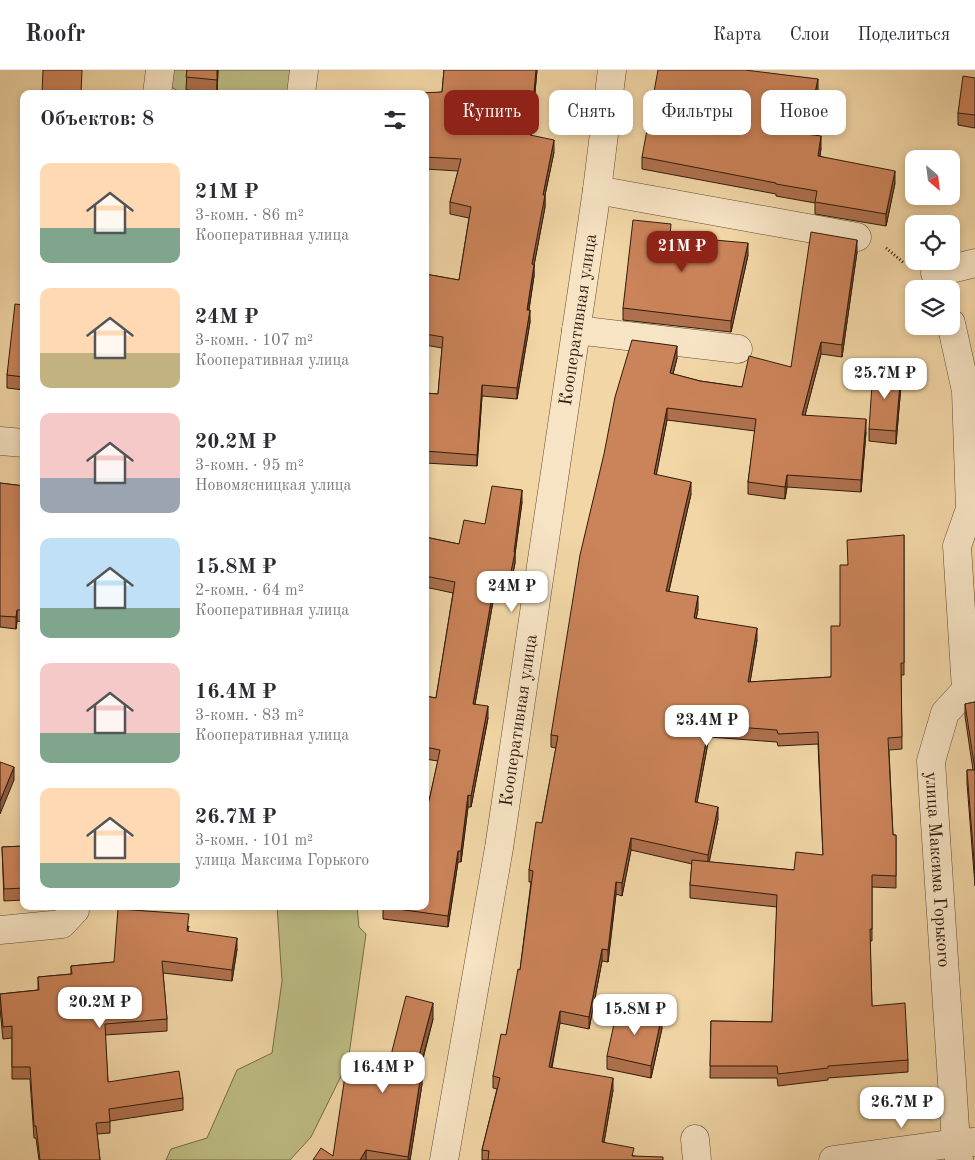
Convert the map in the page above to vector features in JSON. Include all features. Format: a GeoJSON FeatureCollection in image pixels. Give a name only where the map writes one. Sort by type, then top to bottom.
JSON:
{"type":"FeatureCollection","features":[{"type":"Feature","properties":{"kind":"street"},"geometry":{"type":"LineString","coordinates":[[158,90],[160,70]]}},
{"type":"Feature","properties":{"kind":"street"},"geometry":{"type":"LineString","coordinates":[[302,90],[304,70]]}},
{"type":"Feature","properties":{"kind":"street","name":"Кооперативная улица"},"geometry":{"type":"LineString","coordinates":[[444,1160],[499,848],[576,330],[612,70]]}},
{"type":"Feature","properties":{"kind":"street"},"geometry":{"type":"LineString","coordinates":[[596,190],[857,237]]}},
{"type":"Feature","properties":{"kind":"street"},"geometry":{"type":"LineString","coordinates":[[940,280],[975,263]]}},
{"type":"Feature","properties":{"kind":"street"},"geometry":{"type":"LineString","coordinates":[[576,330],[738,349]]}},
{"type":"Feature","properties":{"kind":"street","name":"улица Максима Горького"},"geometry":{"type":"LineString","coordinates":[[954,335],[966,391],[972,509],[957,546],[971,690],[945,713],[932,761],[963,1148]]}},
{"type":"Feature","properties":{"kind":"street"},"geometry":{"type":"LineString","coordinates":[[0,441],[20,442]]}},
{"type":"Feature","properties":{"kind":"street"},"geometry":{"type":"LineString","coordinates":[[0,930],[62,924],[75,910]]}},
{"type":"Feature","properties":{"kind":"street"},"geometry":{"type":"LineString","coordinates":[[833,1160],[963,1148]]}},
{"type":"Feature","properties":{"kind":"path"},"geometry":{"type":"LineString","coordinates":[[857,237],[888,249],[905,264],[936,280]]}},
{"type":"Feature","properties":{"kind":"green space"},"geometry":{"type":"Polygon","coordinates":[[[173,70],[295,70],[291,90],[176,90],[171,87],[173,70]]]}},
{"type":"Feature","properties":{"kind":"green space"},"geometry":{"type":"Polygon","coordinates":[[[277,910],[357,910],[359,927],[366,934],[348,1062],[311,1137],[290,1160],[166,1160],[171,1149],[207,1138],[237,1070],[272,1053],[282,981],[277,910]]]}},
{"type":"Feature","properties":{"kind":"building"},"geometry":{"type":"Polygon","coordinates":[[[43,70],[82,70],[81,90],[42,90],[43,70]]]}},
{"type":"Feature","properties":{"kind":"building"},"geometry":{"type":"Polygon","coordinates":[[[187,70],[217,70],[217,80],[186,77],[187,70]]]}},
{"type":"Feature","properties":{"kind":"building"},"geometry":{"type":"Polygon","coordinates":[[[444,70],[536,70],[534,90],[444,90],[444,135],[530,135],[554,140],[532,264],[534,265],[527,310],[530,310],[517,388],[482,385],[477,455],[429,451],[429,393],[438,394],[443,337],[429,335],[429,275],[459,280],[471,207],[450,202],[461,159],[429,157],[429,93],[442,92],[444,70]]]}},
{"type":"Feature","properties":{"kind":"building"},"geometry":{"type":"Polygon","coordinates":[[[658,70],[745,70],[818,79],[816,90],[761,90],[761,135],[821,136],[818,156],[895,171],[886,214],[815,202],[817,191],[642,157],[646,135],[751,135],[751,90],[654,90],[658,70]]]}},
{"type":"Feature","properties":{"kind":"building"},"geometry":{"type":"Polygon","coordinates":[[[963,76],[975,78],[975,115],[958,113],[963,76]]]}},
{"type":"Feature","properties":{"kind":"building"},"geometry":{"type":"Polygon","coordinates":[[[633,220],[671,224],[670,236],[748,243],[731,321],[623,308],[633,220]]]}},
{"type":"Feature","properties":{"kind":"building"},"geometry":{"type":"Polygon","coordinates":[[[811,232],[857,240],[842,345],[821,342],[802,415],[866,419],[861,480],[787,475],[785,487],[748,482],[756,419],[667,408],[654,474],[691,482],[666,591],[698,596],[694,618],[757,628],[748,682],[831,677],[831,626],[840,626],[840,565],[848,565],[847,540],[904,535],[904,663],[901,663],[902,737],[888,738],[893,835],[896,835],[896,876],[872,875],[872,929],[870,929],[872,1006],[905,1003],[908,1060],[828,1066],[828,1068],[778,1074],[777,1066],[710,1066],[711,1021],[772,1022],[777,895],[690,885],[692,860],[794,870],[796,852],[823,855],[818,732],[778,734],[777,730],[709,725],[695,802],[718,807],[708,855],[631,838],[622,883],[616,882],[608,950],[602,949],[589,1017],[560,1011],[549,1067],[613,1078],[602,1142],[634,1148],[632,1156],[663,1157],[663,1160],[488,1160],[489,1151],[482,1150],[500,1078],[493,1076],[501,1034],[506,1035],[518,969],[520,970],[533,871],[529,870],[536,822],[542,823],[558,736],[551,735],[580,555],[604,454],[615,397],[632,340],[677,346],[670,373],[700,381],[742,387],[749,356],[791,367],[811,232]]]}},
{"type":"Feature","properties":{"kind":"building"},"geometry":{"type":"Polygon","coordinates":[[[15,304],[20,305],[20,377],[7,375],[15,304]]]}},
{"type":"Feature","properties":{"kind":"building"},"geometry":{"type":"Polygon","coordinates":[[[873,370],[901,372],[896,431],[869,429],[873,370]]]}},
{"type":"Feature","properties":{"kind":"building"},"geometry":{"type":"Polygon","coordinates":[[[0,483],[20,486],[20,610],[17,610],[16,617],[0,616],[0,483]]]}},
{"type":"Feature","properties":{"kind":"building"},"geometry":{"type":"Polygon","coordinates":[[[492,486],[522,490],[515,552],[509,582],[495,579],[473,704],[488,706],[471,796],[468,795],[461,851],[458,851],[448,916],[405,910],[429,910],[429,801],[440,750],[429,748],[429,697],[436,698],[455,582],[429,577],[429,538],[459,544],[464,520],[485,524],[492,486]]]}},
{"type":"Feature","properties":{"kind":"building"},"geometry":{"type":"Polygon","coordinates":[[[975,702],[975,770],[965,704],[975,702]]]}},
{"type":"Feature","properties":{"kind":"building"},"geometry":{"type":"Polygon","coordinates":[[[0,762],[14,767],[0,801],[0,762]]]}},
{"type":"Feature","properties":{"kind":"building"},"geometry":{"type":"Polygon","coordinates":[[[967,770],[975,770],[975,873],[967,770]]]}},
{"type":"Feature","properties":{"kind":"building"},"geometry":{"type":"Polygon","coordinates":[[[20,846],[20,888],[4,889],[2,847],[20,846]]]}},
{"type":"Feature","properties":{"kind":"building"},"geometry":{"type":"Polygon","coordinates":[[[118,910],[189,914],[187,931],[237,938],[232,970],[162,961],[167,1019],[105,1024],[108,1082],[179,1071],[183,1098],[109,1109],[110,1122],[96,1123],[100,1160],[40,1160],[36,1126],[34,1126],[30,1067],[12,1067],[12,1026],[3,1027],[0,994],[39,990],[38,977],[72,974],[71,966],[114,962],[118,910]]]}},
{"type":"Feature","properties":{"kind":"building"},"geometry":{"type":"Polygon","coordinates":[[[406,996],[433,1003],[416,1067],[422,1068],[408,1157],[366,1150],[360,1160],[313,1160],[321,1148],[333,1156],[348,1056],[389,1063],[406,996]]]}},
{"type":"Feature","properties":{"kind":"building"},"geometry":{"type":"Polygon","coordinates":[[[618,1006],[662,1015],[651,1066],[607,1056],[618,1006]]]}}]}
